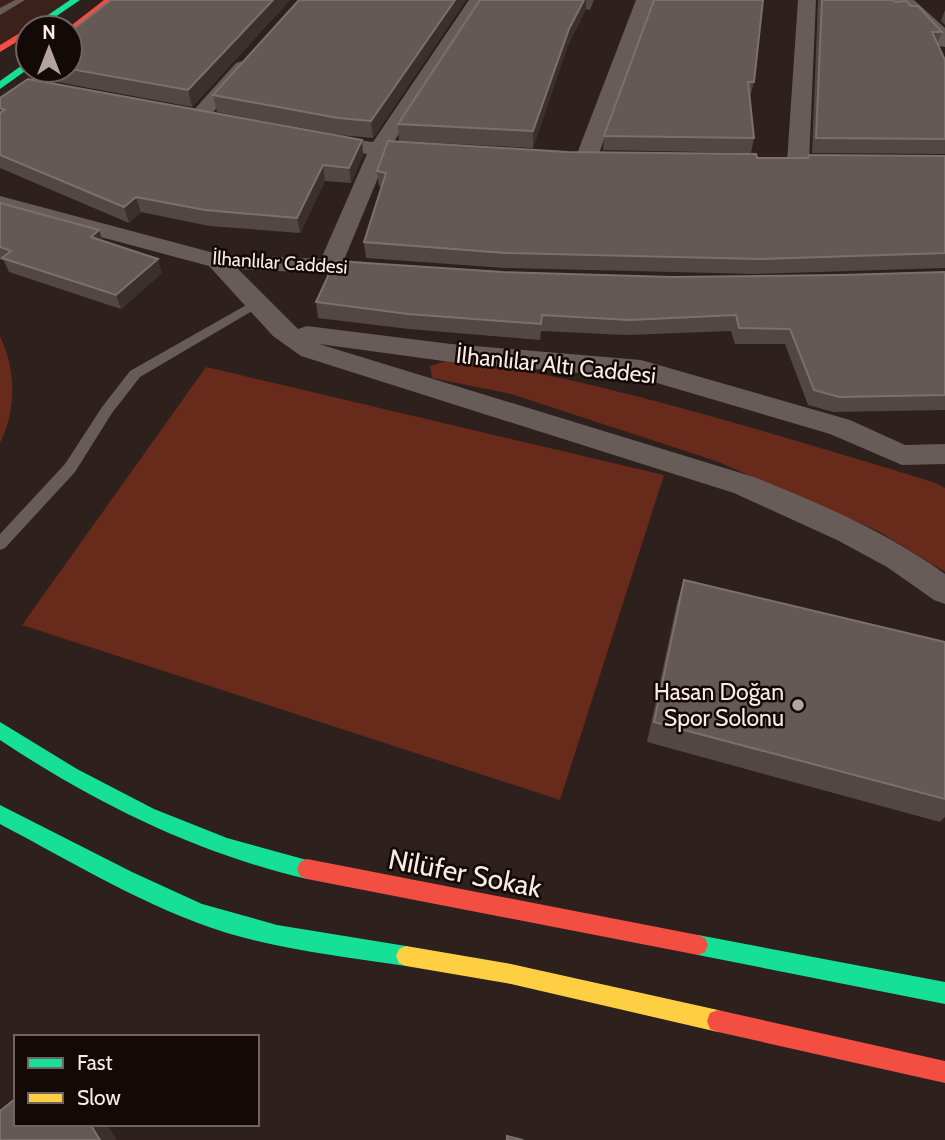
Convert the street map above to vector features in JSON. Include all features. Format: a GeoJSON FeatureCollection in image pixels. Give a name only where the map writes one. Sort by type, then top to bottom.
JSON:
{"type":"FeatureCollection","features":[{"type":"Feature","properties":{"kind":"main road"},"geometry":{"type":"LineString","coordinates":[[54,14],[76,0]]}},
{"type":"Feature","properties":{"kind":"main road"},"geometry":{"type":"LineString","coordinates":[[84,20],[109,0]]}},
{"type":"Feature","properties":{"kind":"main road","name":"Nilüfer Sokak"},"geometry":{"type":"LineString","coordinates":[[0,730],[66,774],[185,830],[238,851],[296,867],[945,993]]}},
{"type":"Feature","properties":{"kind":"main road"},"geometry":{"type":"LineString","coordinates":[[0,814],[142,887],[203,914],[259,931],[511,974],[945,1072]]}},
{"type":"Feature","properties":{"kind":"street"},"geometry":{"type":"LineString","coordinates":[[330,265],[379,149],[478,0]]}},
{"type":"Feature","properties":{"kind":"street"},"geometry":{"type":"LineString","coordinates":[[559,158],[597,160],[645,0]]}},
{"type":"Feature","properties":{"kind":"street"},"geometry":{"type":"LineString","coordinates":[[798,162],[807,0]]}},
{"type":"Feature","properties":{"kind":"street"},"geometry":{"type":"LineString","coordinates":[[904,0],[943,33]]}},
{"type":"Feature","properties":{"kind":"street"},"geometry":{"type":"LineString","coordinates":[[225,121],[193,115],[251,58]]}},
{"type":"Feature","properties":{"kind":"street"},"geometry":{"type":"LineString","coordinates":[[4,83],[35,86]]}},
{"type":"Feature","properties":{"kind":"street"},"geometry":{"type":"LineString","coordinates":[[302,137],[379,149],[448,152]]}},
{"type":"Feature","properties":{"kind":"street"},"geometry":{"type":"LineString","coordinates":[[771,162],[826,162]]}},
{"type":"Feature","properties":{"kind":"street","name":"İlhanlılar Caddesi"},"geometry":{"type":"LineString","coordinates":[[0,203],[217,261],[397,270]]}},
{"type":"Feature","properties":{"kind":"street"},"geometry":{"type":"LineString","coordinates":[[217,261],[282,330],[310,350],[744,485],[809,512],[877,545],[945,591]]}},
{"type":"Feature","properties":{"kind":"street","name":"İlhanlılar Altı Caddesi"},"geometry":{"type":"LineString","coordinates":[[282,330],[451,353],[641,369],[840,427],[902,455],[945,454]]}},
{"type":"Feature","properties":{"kind":"lane"},"geometry":{"type":"LineString","coordinates":[[0,12],[21,0]]}},
{"type":"Feature","properties":{"kind":"lane"},"geometry":{"type":"LineString","coordinates":[[0,544],[70,468],[107,410],[135,374],[255,304]]}},
{"type":"Feature","properties":{"kind":"shaded area"},"geometry":{"type":"Polygon","coordinates":[[[0,0],[72,0],[50,14],[14,14],[14,36],[0,45],[0,0]]]}},
{"type":"Feature","properties":{"kind":"shaded area"},"geometry":{"type":"Polygon","coordinates":[[[0,336],[12,376],[12,403],[0,443],[0,336]]]}},
{"type":"Feature","properties":{"kind":"shaded area"},"geometry":{"type":"Polygon","coordinates":[[[446,361],[525,371],[603,388],[760,430],[936,483],[945,488],[945,572],[878,531],[716,461],[511,394],[432,378],[430,366],[446,361]]]}},
{"type":"Feature","properties":{"kind":"shaded area"},"geometry":{"type":"Polygon","coordinates":[[[206,367],[664,475],[560,800],[22,625],[206,367]]]}},
{"type":"Feature","properties":{"kind":"building"},"geometry":{"type":"Polygon","coordinates":[[[111,0],[273,0],[188,90],[84,71],[84,21],[111,0]]]}},
{"type":"Feature","properties":{"kind":"building"},"geometry":{"type":"Polygon","coordinates":[[[299,0],[455,0],[371,121],[338,118],[213,95],[299,0]]]}},
{"type":"Feature","properties":{"kind":"building"},"geometry":{"type":"Polygon","coordinates":[[[480,0],[584,0],[569,29],[533,131],[398,124],[480,0]]]}},
{"type":"Feature","properties":{"kind":"building"},"geometry":{"type":"Polygon","coordinates":[[[654,0],[763,0],[754,82],[748,82],[754,138],[604,136],[654,0]]]}},
{"type":"Feature","properties":{"kind":"building"},"geometry":{"type":"Polygon","coordinates":[[[822,0],[906,1],[911,6],[918,6],[942,32],[932,32],[945,60],[945,139],[816,138],[822,0]]]}},
{"type":"Feature","properties":{"kind":"building"},"geometry":{"type":"Polygon","coordinates":[[[21,84],[55,84],[362,140],[349,168],[323,165],[297,218],[205,210],[136,197],[124,207],[0,155],[0,113],[5,110],[0,108],[0,98],[21,84]]]}},
{"type":"Feature","properties":{"kind":"building"},"geometry":{"type":"Polygon","coordinates":[[[388,141],[568,152],[756,154],[757,158],[808,158],[809,155],[945,156],[945,253],[759,259],[505,253],[364,242],[386,173],[377,171],[388,141]]]}},
{"type":"Feature","properties":{"kind":"building"},"geometry":{"type":"Polygon","coordinates":[[[0,203],[99,230],[91,237],[158,259],[116,295],[2,258],[11,251],[0,247],[0,203]]]}},
{"type":"Feature","properties":{"kind":"building"},"geometry":{"type":"Polygon","coordinates":[[[335,261],[503,272],[672,277],[945,272],[945,395],[839,397],[814,390],[790,329],[739,328],[736,315],[629,320],[542,315],[541,324],[408,314],[316,302],[335,261]]]}},
{"type":"Feature","properties":{"kind":"building","name":"Hasan Doğan Spor Solonu"},"geometry":{"type":"Polygon","coordinates":[[[684,580],[945,642],[945,799],[654,722],[684,580]]]}},
{"type":"Feature","properties":{"kind":"building"},"geometry":{"type":"Polygon","coordinates":[[[14,1100],[14,1126],[91,1126],[100,1140],[0,1140],[0,1111],[14,1100]]]}},
{"type":"Feature","properties":{"kind":"building"},"geometry":{"type":"Polygon","coordinates":[[[507,1136],[523,1140],[507,1140],[507,1136]]]}},
{"type":"Feature","properties":{"kind":"traffic: fast"},"geometry":{"type":"LineString","coordinates":[[54,14],[76,0]]}},
{"type":"Feature","properties":{"kind":"traffic: fast"},"geometry":{"type":"LineString","coordinates":[[0,86],[14,75]]}},
{"type":"Feature","properties":{"kind":"traffic: fast"},"geometry":{"type":"LineString","coordinates":[[0,730],[70,775],[147,815],[227,847],[307,869]]}},
{"type":"Feature","properties":{"kind":"traffic: fast"},"geometry":{"type":"LineString","coordinates":[[0,814],[125,879],[202,914],[277,935],[406,956]]}},
{"type":"Feature","properties":{"kind":"traffic: fast"},"geometry":{"type":"LineString","coordinates":[[698,945],[945,993]]}},
{"type":"Feature","properties":{"kind":"traffic: slow"},"geometry":{"type":"LineString","coordinates":[[406,956],[511,974],[718,1021]]}},
{"type":"Feature","properties":{"kind":"traffic: jam"},"geometry":{"type":"LineString","coordinates":[[84,20],[109,0]]}},
{"type":"Feature","properties":{"kind":"traffic: jam"},"geometry":{"type":"LineString","coordinates":[[0,49],[14,40]]}},
{"type":"Feature","properties":{"kind":"traffic: jam"},"geometry":{"type":"LineString","coordinates":[[307,869],[698,945]]}},
{"type":"Feature","properties":{"kind":"traffic: jam"},"geometry":{"type":"LineString","coordinates":[[718,1021],[945,1072]]}},
{"type":"Feature","properties":{"kind":"place","name":"Hasan Doğan Spor Solonu"},"geometry":{"type":"Point","coordinates":[798,705]}}]}
